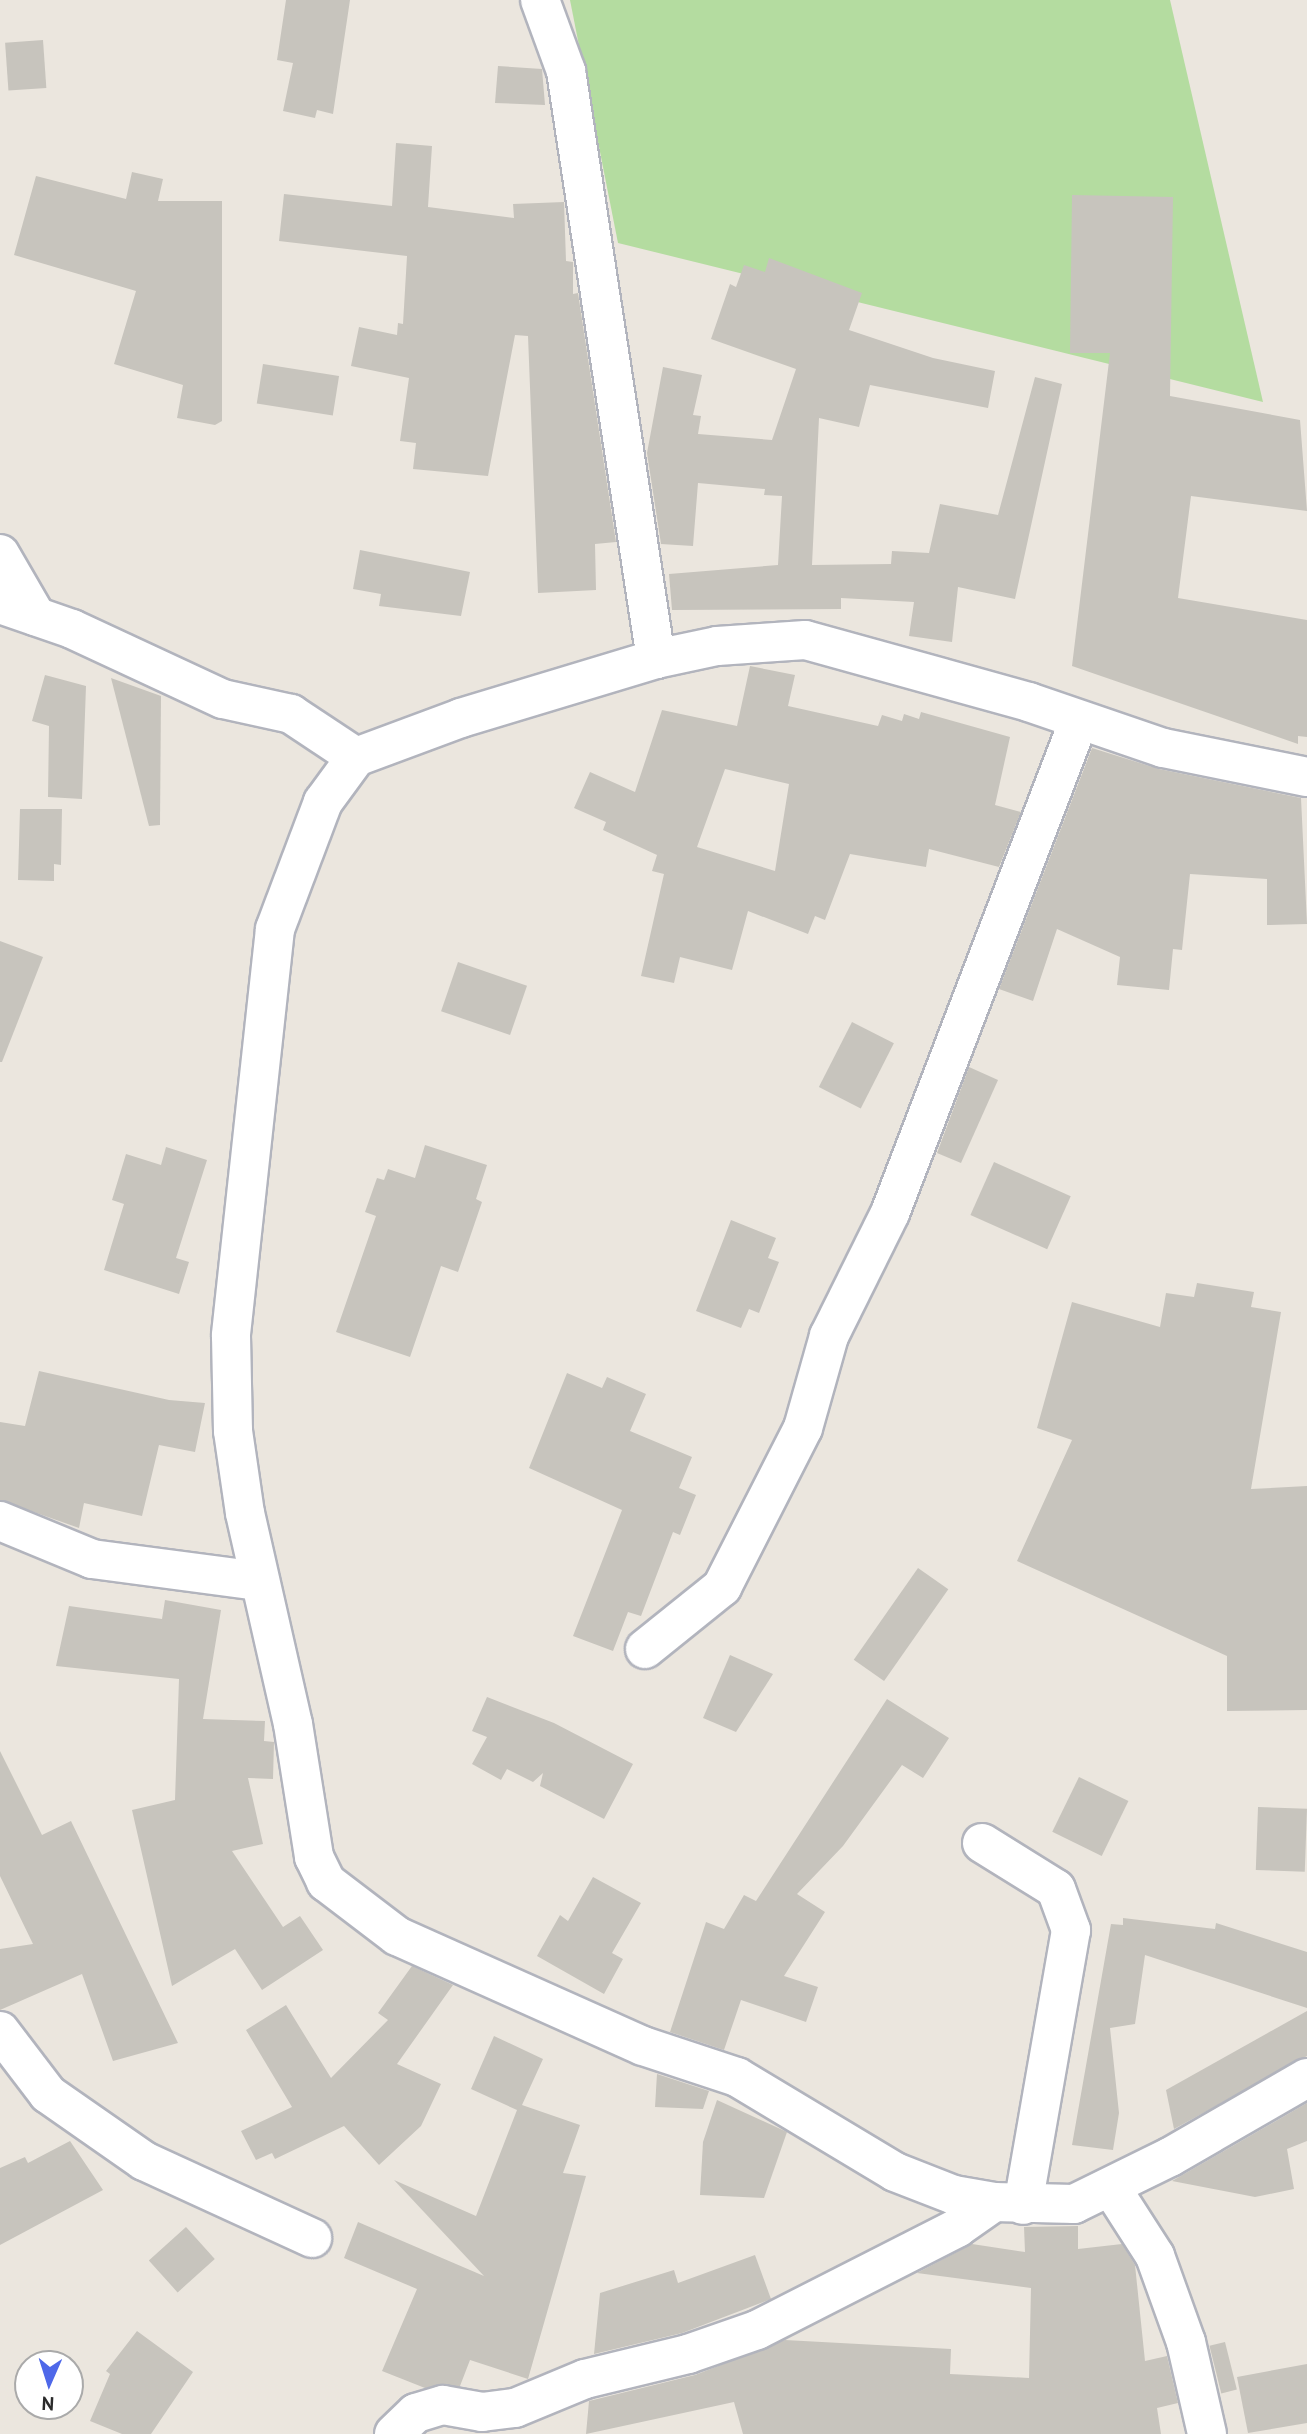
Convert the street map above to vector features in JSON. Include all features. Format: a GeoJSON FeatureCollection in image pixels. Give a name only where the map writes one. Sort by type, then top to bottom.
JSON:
{"type":"FeatureCollection","features":[{"type":"Feature","properties":{"kind":"street"},"geometry":{"type":"LineString","coordinates":[[540,0],[566,71],[656,659]]}},
{"type":"Feature","properties":{"kind":"street"},"geometry":{"type":"LineString","coordinates":[[0,554],[36,615]]}},
{"type":"Feature","properties":{"kind":"street"},"geometry":{"type":"LineString","coordinates":[[0,604],[36,615],[223,699],[291,714],[356,757]]}},
{"type":"Feature","properties":{"kind":"street"},"geometry":{"type":"LineString","coordinates":[[1307,777],[1163,748],[1078,723],[1029,702],[805,640],[717,646],[656,659],[461,718],[356,757],[323,802],[293,873],[267,980],[231,1336],[233,1431],[260,1581],[293,1724],[303,1811],[326,1882],[397,1936],[481,1976],[643,2046],[737,2077],[895,2172],[954,2195],[1008,2204],[1074,2204],[1112,2189],[1307,2078]]}},
{"type":"Feature","properties":{"kind":"street"},"geometry":{"type":"LineString","coordinates":[[645,1649],[722,1587],[803,1428],[830,1336],[890,1213],[1078,723]]}},
{"type":"Feature","properties":{"kind":"street"},"geometry":{"type":"LineString","coordinates":[[0,1521],[92,1559],[260,1581]]}},
{"type":"Feature","properties":{"kind":"street"},"geometry":{"type":"LineString","coordinates":[[982,1843],[1056,1889],[1071,1930],[1008,2204]]}},
{"type":"Feature","properties":{"kind":"street"},"geometry":{"type":"LineString","coordinates":[[0,2031],[48,2094],[144,2161],[212,2197],[312,2238]]}},
{"type":"Feature","properties":{"kind":"street"},"geometry":{"type":"LineString","coordinates":[[1112,2189],[1155,2256],[1186,2342],[1207,2434]]}},
{"type":"Feature","properties":{"kind":"street"},"geometry":{"type":"LineString","coordinates":[[394,2434],[425,2410],[443,2405],[482,2412],[515,2409],[586,2379],[688,2354],[757,2330],[1008,2204]]}},
{"type":"Feature","properties":{"kind":"green space"},"geometry":{"type":"Polygon","coordinates":[[[570,0],[1170,0],[1263,402],[618,243],[570,0]]]}},
{"type":"Feature","properties":{"kind":"building"},"geometry":{"type":"Polygon","coordinates":[[[286,0],[350,0],[333,114],[317,110],[315,118],[283,111],[293,63],[277,60],[286,0]]]}},
{"type":"Feature","properties":{"kind":"building"},"geometry":{"type":"Polygon","coordinates":[[[43,40],[46,88],[8,91],[5,43],[43,40]]]}},
{"type":"Feature","properties":{"kind":"building"},"geometry":{"type":"Polygon","coordinates":[[[498,66],[542,69],[545,105],[495,103],[498,66]]]}},
{"type":"Feature","properties":{"kind":"building"},"geometry":{"type":"Polygon","coordinates":[[[396,143],[432,146],[428,207],[514,218],[513,204],[564,202],[566,261],[573,262],[573,294],[578,293],[616,542],[595,544],[596,590],[538,593],[528,336],[515,335],[488,476],[413,469],[416,443],[400,441],[409,378],[351,366],[359,327],[397,335],[398,323],[403,324],[407,256],[279,241],[284,194],[392,206],[396,143]]]}},
{"type":"Feature","properties":{"kind":"building"},"geometry":{"type":"Polygon","coordinates":[[[132,172],[163,179],[158,201],[222,201],[222,421],[215,425],[177,418],[183,385],[114,364],[136,291],[14,255],[36,176],[126,199],[132,172]]]}},
{"type":"Feature","properties":{"kind":"building"},"geometry":{"type":"Polygon","coordinates":[[[1072,195],[1173,197],[1170,396],[1300,420],[1307,511],[1191,496],[1178,598],[1307,620],[1307,737],[1298,736],[1298,744],[1072,666],[1110,353],[1070,353],[1072,195]]]}},
{"type":"Feature","properties":{"kind":"building"},"geometry":{"type":"Polygon","coordinates":[[[769,258],[862,293],[849,330],[933,358],[995,371],[988,408],[870,385],[859,427],[819,418],[812,565],[891,564],[892,551],[929,553],[940,504],[998,515],[1035,377],[1062,384],[1015,599],[958,587],[952,642],[909,636],[914,602],[841,598],[841,609],[672,610],[669,574],[778,565],[782,496],[764,495],[765,489],[698,483],[693,546],[661,544],[647,453],[663,367],[702,375],[693,415],[701,416],[698,434],[772,440],[796,369],[711,339],[730,284],[736,287],[744,265],[765,272],[769,258]]]}},
{"type":"Feature","properties":{"kind":"building"},"geometry":{"type":"Polygon","coordinates":[[[263,364],[339,376],[333,416],[257,404],[263,364]]]}},
{"type":"Feature","properties":{"kind":"building"},"geometry":{"type":"Polygon","coordinates":[[[360,550],[470,572],[461,616],[379,606],[381,594],[353,589],[360,550]]]}},
{"type":"Feature","properties":{"kind":"building"},"geometry":{"type":"Polygon","coordinates":[[[750,666],[795,675],[788,706],[878,726],[882,715],[902,721],[904,714],[919,719],[921,712],[1010,737],[995,805],[1021,812],[999,867],[929,849],[926,867],[850,854],[825,920],[815,916],[808,934],[748,911],[732,970],[680,957],[674,983],[641,976],[664,874],[652,871],[657,855],[603,830],[606,822],[574,808],[590,772],[635,792],[662,710],[737,726],[750,666]],[[725,769],[697,847],[775,871],[789,784],[725,769]]]}},
{"type":"Feature","properties":{"kind":"building"},"geometry":{"type":"Polygon","coordinates":[[[45,675],[86,686],[82,799],[48,797],[49,726],[32,721],[45,675]]]}},
{"type":"Feature","properties":{"kind":"building"},"geometry":{"type":"Polygon","coordinates":[[[111,678],[161,696],[160,825],[149,826],[111,678]]]}},
{"type":"Feature","properties":{"kind":"building"},"geometry":{"type":"Polygon","coordinates":[[[1092,748],[1159,769],[1301,798],[1307,924],[1267,925],[1267,879],[1190,874],[1182,950],[1173,949],[1169,990],[1117,985],[1120,957],[1057,929],[1033,1001],[999,989],[1092,748]]]}},
{"type":"Feature","properties":{"kind":"building"},"geometry":{"type":"Polygon","coordinates":[[[20,809],[62,809],[61,865],[54,864],[54,881],[18,880],[20,809]]]}},
{"type":"Feature","properties":{"kind":"building"},"geometry":{"type":"Polygon","coordinates":[[[0,941],[43,957],[2,1062],[0,1062],[0,941]]]}},
{"type":"Feature","properties":{"kind":"building"},"geometry":{"type":"Polygon","coordinates":[[[458,962],[527,986],[510,1035],[441,1011],[458,962]]]}},
{"type":"Feature","properties":{"kind":"building"},"geometry":{"type":"Polygon","coordinates":[[[852,1022],[894,1043],[861,1108],[819,1087],[852,1022]]]}},
{"type":"Feature","properties":{"kind":"building"},"geometry":{"type":"Polygon","coordinates":[[[969,1067],[998,1080],[961,1163],[937,1153],[969,1067]]]}},
{"type":"Feature","properties":{"kind":"building"},"geometry":{"type":"Polygon","coordinates":[[[425,1145],[487,1165],[476,1199],[482,1202],[458,1272],[441,1266],[410,1357],[336,1332],[376,1216],[365,1212],[377,1178],[384,1180],[388,1169],[415,1178],[425,1145]]]}},
{"type":"Feature","properties":{"kind":"building"},"geometry":{"type":"Polygon","coordinates":[[[166,1147],[207,1160],[176,1258],[189,1262],[179,1294],[104,1270],[124,1204],[112,1200],[126,1154],[161,1165],[166,1147]]]}},
{"type":"Feature","properties":{"kind":"building"},"geometry":{"type":"Polygon","coordinates":[[[994,1162],[1071,1196],[1047,1249],[970,1215],[994,1162]]]}},
{"type":"Feature","properties":{"kind":"building"},"geometry":{"type":"Polygon","coordinates":[[[731,1220],[776,1238],[768,1258],[779,1262],[759,1313],[749,1309],[741,1328],[696,1311],[731,1220]]]}},
{"type":"Feature","properties":{"kind":"building"},"geometry":{"type":"Polygon","coordinates":[[[1197,1283],[1254,1292],[1251,1307],[1281,1312],[1251,1489],[1307,1486],[1307,1710],[1227,1711],[1227,1656],[1017,1561],[1072,1440],[1037,1428],[1072,1302],[1160,1327],[1166,1293],[1194,1297],[1197,1283]]]}},
{"type":"Feature","properties":{"kind":"building"},"geometry":{"type":"Polygon","coordinates":[[[39,1371],[169,1400],[205,1403],[195,1452],[159,1445],[142,1516],[84,1503],[79,1528],[0,1500],[0,1422],[25,1426],[39,1371]]]}},
{"type":"Feature","properties":{"kind":"building"},"geometry":{"type":"Polygon","coordinates":[[[567,1373],[602,1388],[607,1377],[646,1394],[630,1431],[692,1457],[679,1488],[696,1495],[680,1535],[673,1532],[641,1616],[628,1612],[613,1651],[573,1636],[622,1510],[529,1468],[567,1373]]]}},
{"type":"Feature","properties":{"kind":"building"},"geometry":{"type":"Polygon","coordinates":[[[918,1568],[948,1589],[884,1681],[854,1660],[918,1568]]]}},
{"type":"Feature","properties":{"kind":"building"},"geometry":{"type":"Polygon","coordinates":[[[165,1600],[221,1610],[203,1719],[265,1721],[264,1741],[274,1742],[273,1779],[248,1778],[263,1844],[232,1851],[283,1927],[300,1916],[323,1950],[262,1990],[235,1949],[172,1986],[132,1810],[175,1800],[179,1679],[56,1666],[69,1606],[162,1619],[165,1600]]]}},
{"type":"Feature","properties":{"kind":"building"},"geometry":{"type":"Polygon","coordinates":[[[730,1655],[773,1674],[736,1732],[703,1718],[730,1655]]]}},
{"type":"Feature","properties":{"kind":"building"},"geometry":{"type":"Polygon","coordinates":[[[487,1697],[554,1723],[633,1764],[604,1819],[540,1786],[543,1773],[533,1782],[507,1769],[501,1780],[472,1764],[487,1737],[472,1731],[487,1697]]]}},
{"type":"Feature","properties":{"kind":"building"},"geometry":{"type":"Polygon","coordinates":[[[887,1699],[949,1738],[923,1778],[902,1765],[843,1846],[797,1894],[825,1912],[784,1976],[818,1987],[806,2022],[741,2000],[724,2050],[670,2032],[706,1922],[724,1929],[744,1895],[756,1901],[887,1699]]]}},
{"type":"Feature","properties":{"kind":"building"},"geometry":{"type":"Polygon","coordinates":[[[0,1751],[42,1835],[71,1821],[178,2043],[113,2061],[82,1974],[0,2010],[0,1949],[33,1944],[0,1876],[0,1751]]]}},
{"type":"Feature","properties":{"kind":"building"},"geometry":{"type":"Polygon","coordinates":[[[1079,1777],[1128,1801],[1102,1856],[1052,1832],[1079,1777]]]}},
{"type":"Feature","properties":{"kind":"building"},"geometry":{"type":"Polygon","coordinates":[[[1258,1807],[1307,1809],[1305,1872],[1256,1870],[1258,1807]]]}},
{"type":"Feature","properties":{"kind":"building"},"geometry":{"type":"Polygon","coordinates":[[[593,1877],[641,1903],[612,1953],[623,1959],[604,1994],[537,1956],[560,1915],[568,1921],[593,1877]]]}},
{"type":"Feature","properties":{"kind":"building"},"geometry":{"type":"Polygon","coordinates":[[[1123,1918],[1215,1929],[1216,1923],[1307,1952],[1307,2008],[1145,1955],[1135,2024],[1110,2028],[1119,2113],[1113,2150],[1072,2145],[1111,1924],[1123,1925],[1123,1918]]]}},
{"type":"Feature","properties":{"kind":"building"},"geometry":{"type":"Polygon","coordinates":[[[412,1966],[453,1985],[397,2064],[441,2084],[421,2126],[379,2165],[344,2126],[275,2159],[272,2153],[256,2160],[241,2131],[292,2107],[246,2030],[286,2005],[331,2078],[388,2020],[378,2013],[412,1966]]]}},
{"type":"Feature","properties":{"kind":"building"},"geometry":{"type":"Polygon","coordinates":[[[1307,2011],[1307,2056],[1174,2129],[1166,2090],[1307,2011]]]}},
{"type":"Feature","properties":{"kind":"building"},"geometry":{"type":"Polygon","coordinates":[[[494,2036],[543,2059],[522,2105],[580,2125],[563,2173],[586,2176],[528,2379],[470,2360],[460,2386],[425,2388],[382,2371],[417,2289],[344,2258],[358,2222],[484,2276],[394,2180],[476,2216],[517,2110],[471,2089],[494,2036]]]}},
{"type":"Feature","properties":{"kind":"building"},"geometry":{"type":"Polygon","coordinates":[[[657,2074],[709,2091],[703,2109],[655,2107],[657,2074]]]}},
{"type":"Feature","properties":{"kind":"building"},"geometry":{"type":"Polygon","coordinates":[[[717,2100],[787,2132],[764,2198],[700,2195],[703,2142],[717,2100]]]}},
{"type":"Feature","properties":{"kind":"building"},"geometry":{"type":"Polygon","coordinates":[[[1307,2103],[1307,2141],[1287,2149],[1294,2189],[1255,2197],[1172,2181],[1307,2103]]]}},
{"type":"Feature","properties":{"kind":"building"},"geometry":{"type":"Polygon","coordinates":[[[70,2141],[103,2190],[0,2245],[0,2168],[25,2157],[28,2163],[70,2141]]]}},
{"type":"Feature","properties":{"kind":"building"},"geometry":{"type":"Polygon","coordinates":[[[1078,2226],[1078,2249],[1122,2244],[1135,2265],[1145,2361],[1167,2356],[1178,2403],[1157,2408],[1161,2434],[743,2434],[734,2402],[586,2434],[589,2401],[695,2375],[785,2340],[951,2349],[950,2374],[1029,2378],[1031,2288],[917,2273],[972,2244],[1025,2252],[1024,2227],[1078,2226]]]}},
{"type":"Feature","properties":{"kind":"building"},"geometry":{"type":"Polygon","coordinates":[[[186,2227],[215,2259],[178,2292],[149,2260],[186,2227]]]}},
{"type":"Feature","properties":{"kind":"building"},"geometry":{"type":"Polygon","coordinates":[[[755,2255],[771,2299],[682,2333],[594,2354],[600,2293],[674,2270],[678,2283],[755,2255]]]}},
{"type":"Feature","properties":{"kind":"building"},"geometry":{"type":"Polygon","coordinates":[[[137,2331],[193,2372],[151,2434],[122,2434],[90,2421],[110,2374],[106,2371],[137,2331]]]}},
{"type":"Feature","properties":{"kind":"building"},"geometry":{"type":"Polygon","coordinates":[[[1225,2342],[1237,2390],[1221,2393],[1209,2346],[1225,2342]]]}},
{"type":"Feature","properties":{"kind":"building"},"geometry":{"type":"Polygon","coordinates":[[[1307,2364],[1307,2423],[1248,2433],[1237,2377],[1307,2364]]]}}]}
